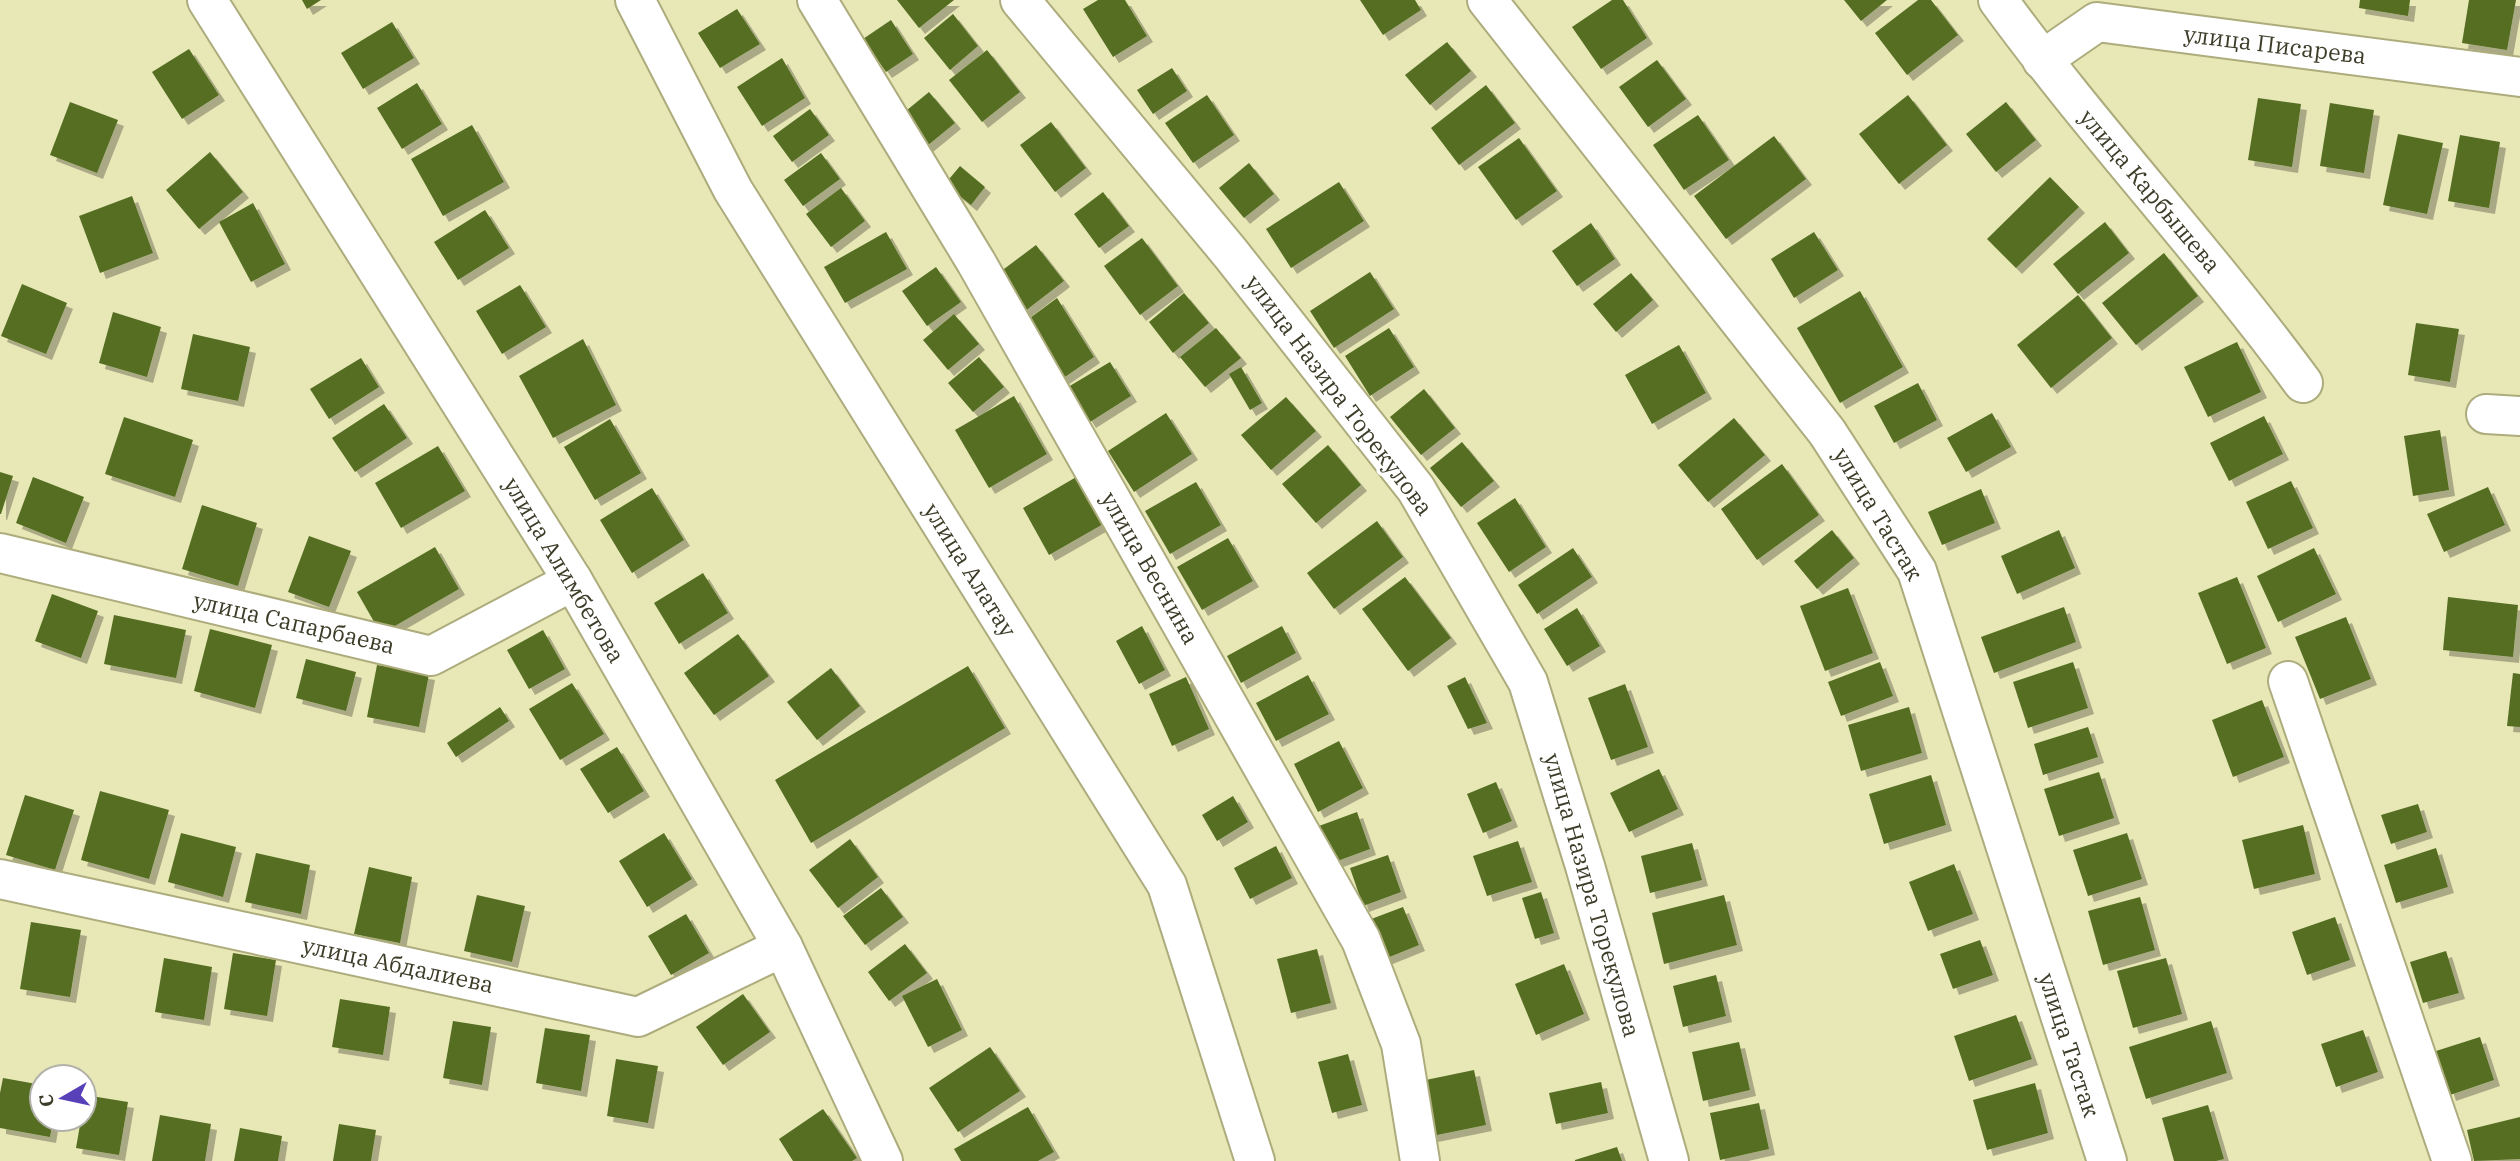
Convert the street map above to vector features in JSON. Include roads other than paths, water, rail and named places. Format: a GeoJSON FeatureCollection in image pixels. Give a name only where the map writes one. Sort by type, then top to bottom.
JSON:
{"type":"FeatureCollection","features":[{"type":"Feature","properties":{"kind":"street","name":"улица Алимбетова"},"geometry":{"type":"LineString","coordinates":[[207,0],[573,581],[783,947],[883,1161]]}},
{"type":"Feature","properties":{"kind":"street","name":"улица Алатау"},"geometry":{"type":"LineString","coordinates":[[635,0],[733,190],[1167,886],[1255,1161]]}},
{"type":"Feature","properties":{"kind":"street","name":"улица Веснина"},"geometry":{"type":"LineString","coordinates":[[817,0],[976,262],[1362,940],[1401,1044],[1420,1161]]}},
{"type":"Feature","properties":{"kind":"street","name":"улица Назира Торекулова"},"geometry":{"type":"LineString","coordinates":[[1020,0],[1231,254],[1416,489],[1528,682],[1585,866],[1669,1161]]}},
{"type":"Feature","properties":{"kind":"street","name":"улица Тастак"},"geometry":{"type":"LineString","coordinates":[[1487,0],[1827,432],[1917,571],[2107,1161]]}},
{"type":"Feature","properties":{"kind":"street","name":"улица Карбышева"},"geometry":{"type":"LineString","coordinates":[[1998,0],[2042,60],[2256,319],[2303,383]]}},
{"type":"Feature","properties":{"kind":"street","name":"улица Писарева"},"geometry":{"type":"LineString","coordinates":[[2042,60],[2099,11],[2520,77]]}},
{"type":"Feature","properties":{"kind":"street","name":"улица Сапарбаева"},"geometry":{"type":"LineString","coordinates":[[0,554],[431,656],[573,581]]}},
{"type":"Feature","properties":{"kind":"street"},"geometry":{"type":"LineString","coordinates":[[2288,681],[2452,1161]]}},
{"type":"Feature","properties":{"kind":"street","name":"улица Абдалиева"},"geometry":{"type":"LineString","coordinates":[[0,879],[638,1017],[783,947]]}}]}
